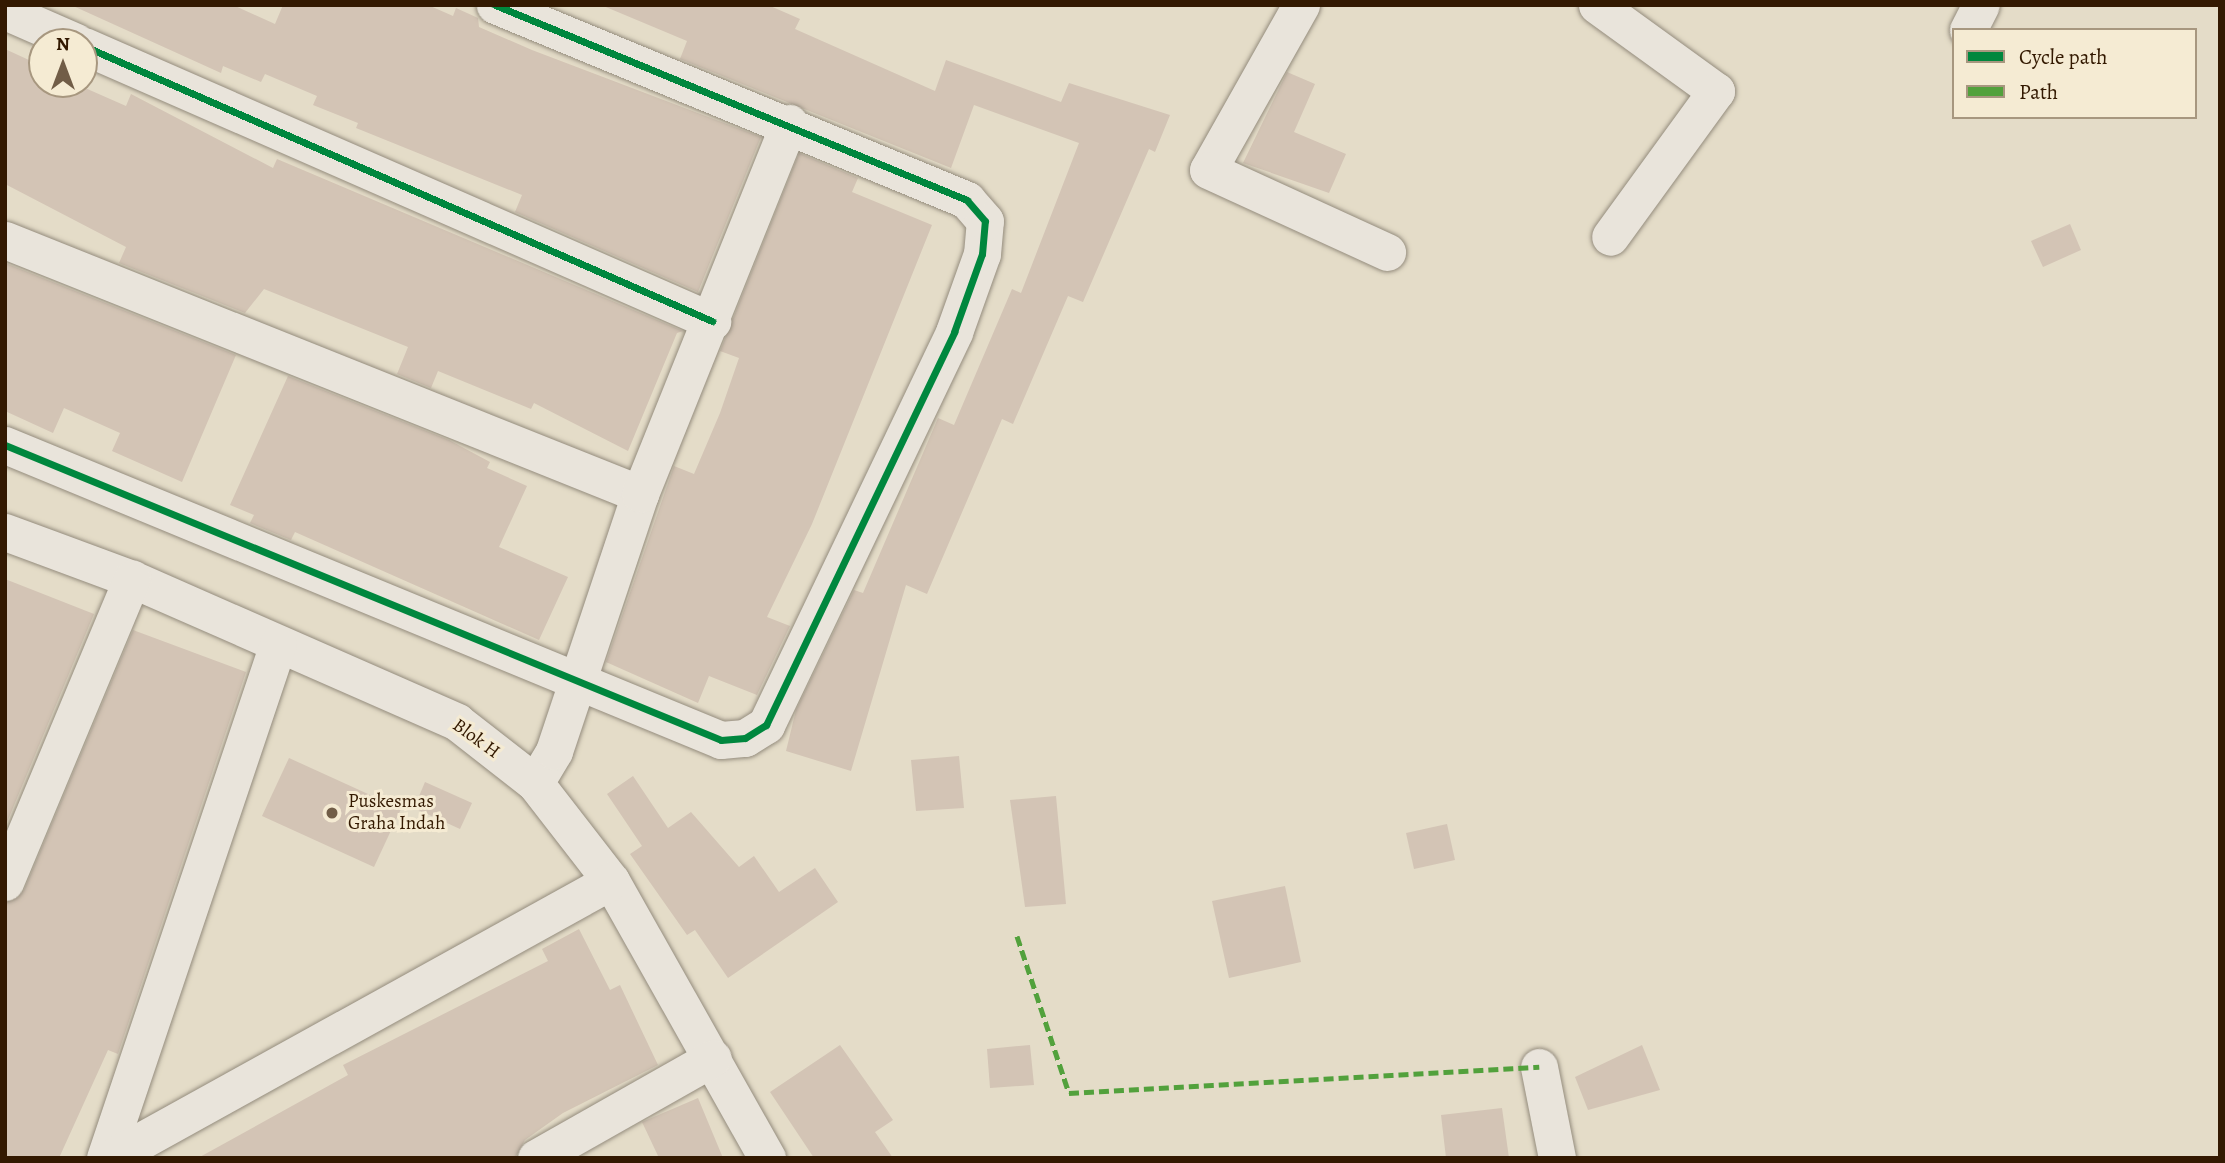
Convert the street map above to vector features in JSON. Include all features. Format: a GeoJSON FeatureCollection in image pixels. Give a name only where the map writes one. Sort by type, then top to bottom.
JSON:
{"type":"FeatureCollection","features":[{"type":"Feature","properties":{"kind":"street"},"geometry":{"type":"LineString","coordinates":[[5,445],[572,681],[721,740],[745,738],[766,725],[954,332],[982,254],[985,221],[967,200],[789,123],[495,5]]}},
{"type":"Feature","properties":{"kind":"street"},"geometry":{"type":"LineString","coordinates":[[1301,5],[1208,170],[1387,252]]}},
{"type":"Feature","properties":{"kind":"street"},"geometry":{"type":"LineString","coordinates":[[1597,5],[1716,90],[1610,237]]}},
{"type":"Feature","properties":{"kind":"street"},"geometry":{"type":"LineString","coordinates":[[1969,28],[1981,5]]}},
{"type":"Feature","properties":{"kind":"street"},"geometry":{"type":"LineString","coordinates":[[5,11],[44,28]]}},
{"type":"Feature","properties":{"kind":"street"},"geometry":{"type":"LineString","coordinates":[[98,52],[712,321]]}},
{"type":"Feature","properties":{"kind":"street"},"geometry":{"type":"LineString","coordinates":[[534,783],[554,751],[572,681],[640,494],[712,321],[789,123]]}},
{"type":"Feature","properties":{"kind":"street"},"geometry":{"type":"LineString","coordinates":[[5,240],[640,494]]}},
{"type":"Feature","properties":{"kind":"street","name":"Blok H"},"geometry":{"type":"LineString","coordinates":[[5,532],[132,579],[457,722],[534,783],[611,881],[767,1158]]}},
{"type":"Feature","properties":{"kind":"street"},"geometry":{"type":"LineString","coordinates":[[5,882],[132,579]]}},
{"type":"Feature","properties":{"kind":"street"},"geometry":{"type":"LineString","coordinates":[[105,1158],[278,644]]}},
{"type":"Feature","properties":{"kind":"street"},"geometry":{"type":"LineString","coordinates":[[110,1158],[611,881]]}},
{"type":"Feature","properties":{"kind":"street"},"geometry":{"type":"LineString","coordinates":[[536,1158],[713,1058]]}},
{"type":"Feature","properties":{"kind":"street"},"geometry":{"type":"LineString","coordinates":[[1539,1068],[1557,1158]]}},
{"type":"Feature","properties":{"kind":"building"},"geometry":{"type":"Polygon","coordinates":[[[71,5],[233,5],[275,24],[283,5],[428,5],[453,16],[456,8],[478,18],[479,27],[532,50],[761,137],[698,292],[515,212],[522,195],[356,128],[358,123],[313,105],[317,96],[265,74],[261,82],[223,66],[221,73],[71,5]]]}},
{"type":"Feature","properties":{"kind":"building"},"geometry":{"type":"Polygon","coordinates":[[[601,5],[768,5],[800,19],[795,29],[935,91],[946,60],[1061,102],[1069,83],[1170,115],[1155,152],[1149,149],[1083,302],[1068,296],[1013,424],[1002,419],[927,594],[906,585],[851,771],[786,751],[796,710],[854,590],[863,593],[938,418],[954,425],[1012,289],[1021,293],[1079,143],[974,105],[951,168],[680,59],[687,41],[601,5]]]}},
{"type":"Feature","properties":{"kind":"building"},"geometry":{"type":"Polygon","coordinates":[[[5,49],[28,60],[28,98],[98,98],[98,94],[126,106],[131,94],[273,168],[277,159],[683,331],[677,333],[628,451],[534,403],[531,409],[438,371],[431,388],[397,374],[408,347],[264,289],[245,313],[119,263],[126,247],[5,184],[5,49]]]}},
{"type":"Feature","properties":{"kind":"building"},"geometry":{"type":"Polygon","coordinates":[[[1287,72],[1315,84],[1294,132],[1346,154],[1329,193],[1243,163],[1287,72]]]}},
{"type":"Feature","properties":{"kind":"building"},"geometry":{"type":"Polygon","coordinates":[[[799,153],[858,178],[852,192],[932,225],[812,524],[767,617],[790,626],[757,695],[709,676],[698,703],[606,662],[674,466],[694,474],[720,413],[739,358],[720,351],[799,153]]]}},
{"type":"Feature","properties":{"kind":"building"},"geometry":{"type":"Polygon","coordinates":[[[2070,224],[2081,250],[2043,267],[2031,241],[2070,224]]]}},
{"type":"Feature","properties":{"kind":"building"},"geometry":{"type":"Polygon","coordinates":[[[5,263],[236,355],[182,482],[112,451],[120,433],[64,408],[53,433],[5,411],[5,263]]]}},
{"type":"Feature","properties":{"kind":"building"},"geometry":{"type":"Polygon","coordinates":[[[288,376],[449,440],[490,462],[487,468],[527,486],[499,547],[568,577],[539,640],[295,532],[291,540],[250,523],[254,515],[230,505],[288,376]]]}},
{"type":"Feature","properties":{"kind":"building"},"geometry":{"type":"Polygon","coordinates":[[[5,579],[94,614],[5,827],[5,579]]]}},
{"type":"Feature","properties":{"kind":"building"},"geometry":{"type":"Polygon","coordinates":[[[133,630],[246,672],[118,1054],[108,1050],[59,1158],[5,1158],[5,903],[24,890],[133,630]]]}},
{"type":"Feature","properties":{"kind":"building"},"geometry":{"type":"Polygon","coordinates":[[[959,756],[964,808],[916,811],[911,760],[959,756]]]}},
{"type":"Feature","properties":{"kind":"building","name":"Puskesmas Graha Indah"},"geometry":{"type":"Polygon","coordinates":[[[289,758],[401,809],[374,867],[262,816],[289,758]]]}},
{"type":"Feature","properties":{"kind":"building"},"geometry":{"type":"Polygon","coordinates":[[[633,776],[668,828],[691,812],[739,867],[754,856],[779,892],[815,868],[838,902],[728,978],[695,930],[687,935],[630,854],[642,846],[607,794],[633,776]]]}},
{"type":"Feature","properties":{"kind":"building"},"geometry":{"type":"Polygon","coordinates":[[[425,782],[472,803],[460,829],[414,808],[425,782]]]}},
{"type":"Feature","properties":{"kind":"building"},"geometry":{"type":"Polygon","coordinates":[[[1056,796],[1066,904],[1025,907],[1010,800],[1056,796]]]}},
{"type":"Feature","properties":{"kind":"building"},"geometry":{"type":"Polygon","coordinates":[[[1447,824],[1455,860],[1414,869],[1406,833],[1447,824]]]}},
{"type":"Feature","properties":{"kind":"building"},"geometry":{"type":"Polygon","coordinates":[[[1285,886],[1301,962],[1229,978],[1212,901],[1285,886]]]}},
{"type":"Feature","properties":{"kind":"building"},"geometry":{"type":"Polygon","coordinates":[[[579,929],[610,990],[620,985],[658,1065],[563,1113],[525,1140],[515,1158],[198,1158],[348,1075],[343,1065],[548,961],[542,949],[579,929]]]}},
{"type":"Feature","properties":{"kind":"building"},"geometry":{"type":"Polygon","coordinates":[[[840,1045],[893,1120],[875,1132],[893,1158],[814,1158],[770,1092],[840,1045]]]}},
{"type":"Feature","properties":{"kind":"building"},"geometry":{"type":"Polygon","coordinates":[[[1030,1045],[1034,1085],[990,1088],[987,1049],[1030,1045]]]}},
{"type":"Feature","properties":{"kind":"building"},"geometry":{"type":"Polygon","coordinates":[[[1642,1045],[1660,1090],[1588,1110],[1575,1077],[1642,1045]]]}},
{"type":"Feature","properties":{"kind":"building"},"geometry":{"type":"Polygon","coordinates":[[[698,1098],[723,1158],[659,1158],[642,1122],[698,1098]]]}},
{"type":"Feature","properties":{"kind":"building"},"geometry":{"type":"Polygon","coordinates":[[[1502,1108],[1509,1158],[1446,1158],[1441,1115],[1502,1108]]]}},
{"type":"Feature","properties":{"kind":"marked path"},"geometry":{"type":"LineString","coordinates":[[1017,936],[1069,1093],[1539,1067]]}},
{"type":"Feature","properties":{"kind":"cycle path"},"geometry":{"type":"LineString","coordinates":[[5,445],[721,740],[745,738],[766,725],[954,332],[982,254],[985,221],[967,200],[495,5]]}},
{"type":"Feature","properties":{"kind":"cycle path"},"geometry":{"type":"LineString","coordinates":[[98,52],[712,321]]}},
{"type":"Feature","properties":{"kind":"place","name":"Puskesmas Graha Indah"},"geometry":{"type":"Point","coordinates":[332,813]}}]}
